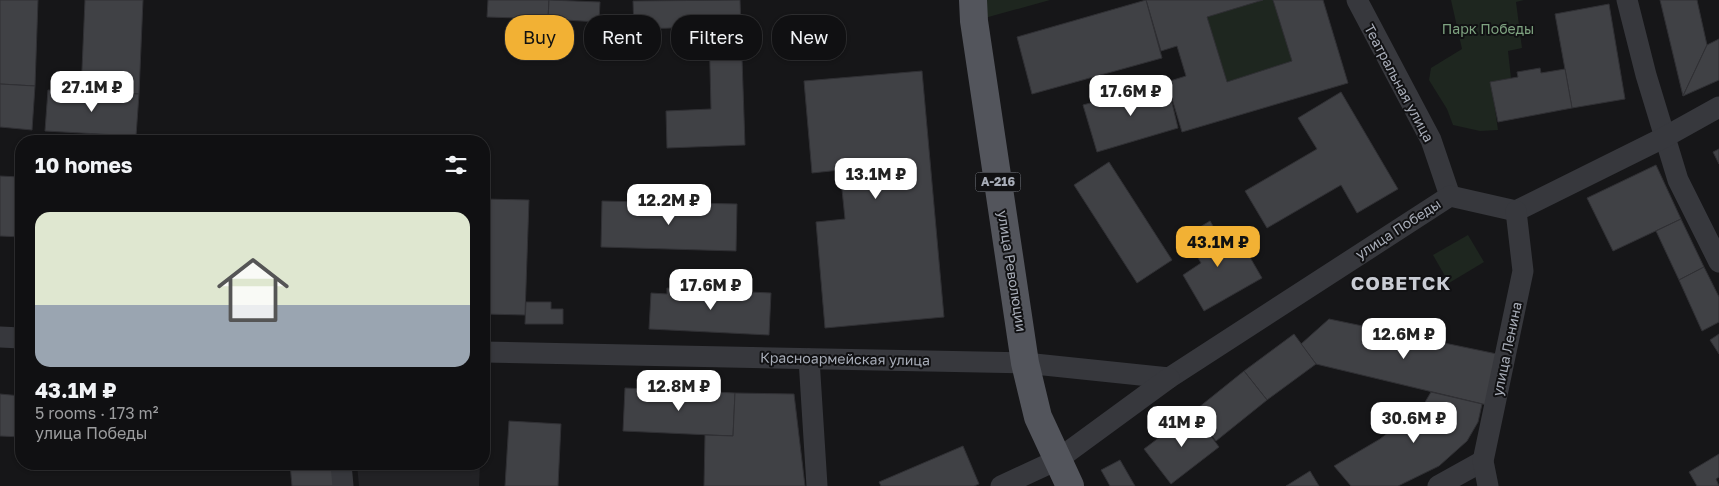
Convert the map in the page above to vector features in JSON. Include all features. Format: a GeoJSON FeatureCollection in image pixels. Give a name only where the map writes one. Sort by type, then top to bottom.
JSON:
{"type":"FeatureCollection","features":[{"type":"Feature","properties":{"kind":"main road","name":"улица Революции"},"geometry":{"type":"LineString","coordinates":[[973,0],[1025,363]]}},
{"type":"Feature","properties":{"kind":"main road","name":"А-216"},"geometry":{"type":"LineString","coordinates":[[1025,363],[1038,417],[1070,486]]}},
{"type":"Feature","properties":{"kind":"street","name":"Театральная улица"},"geometry":{"type":"LineString","coordinates":[[1357,0],[1431,140],[1450,196]]}},
{"type":"Feature","properties":{"kind":"street"},"geometry":{"type":"LineString","coordinates":[[1627,0],[1678,180],[1719,262]]}},
{"type":"Feature","properties":{"kind":"street"},"geometry":{"type":"LineString","coordinates":[[1516,211],[1665,137],[1719,107]]}},
{"type":"Feature","properties":{"kind":"street","name":"улица Победы"},"geometry":{"type":"LineString","coordinates":[[1001,486],[1057,460],[1169,378],[1450,196],[1516,211]]}},
{"type":"Feature","properties":{"kind":"street","name":"улица Ленина"},"geometry":{"type":"LineString","coordinates":[[1488,486],[1483,460],[1523,271],[1516,211]]}},
{"type":"Feature","properties":{"kind":"street"},"geometry":{"type":"LineString","coordinates":[[0,337],[15,338]]}},
{"type":"Feature","properties":{"kind":"street","name":"Красноармейская улица"},"geometry":{"type":"LineString","coordinates":[[490,352],[1025,363]]}},
{"type":"Feature","properties":{"kind":"street"},"geometry":{"type":"LineString","coordinates":[[809,359],[817,486]]}},
{"type":"Feature","properties":{"kind":"street"},"geometry":{"type":"LineString","coordinates":[[1025,363],[1169,378]]}},
{"type":"Feature","properties":{"kind":"street"},"geometry":{"type":"LineString","coordinates":[[1438,486],[1483,460]]}},
{"type":"Feature","properties":{"kind":"street"},"geometry":{"type":"LineString","coordinates":[[341,470],[343,486]]}},
{"type":"Feature","properties":{"kind":"shaded area"},"geometry":{"type":"Polygon","coordinates":[[[358,470],[480,470],[479,486],[359,486],[358,470]]]}},
{"type":"Feature","properties":{"kind":"green space"},"geometry":{"type":"Polygon","coordinates":[[[973,0],[1050,0],[974,21],[973,0]]]}},
{"type":"Feature","properties":{"kind":"green space"},"geometry":{"type":"Polygon","coordinates":[[[1263,0],[1273,0],[1292,61],[1227,82],[1207,17],[1263,0]]]}},
{"type":"Feature","properties":{"kind":"green space","name":"Парк Победы"},"geometry":{"type":"Polygon","coordinates":[[[1451,0],[1524,0],[1516,2],[1522,48],[1508,51],[1511,78],[1491,82],[1498,130],[1480,131],[1453,125],[1447,109],[1429,80],[1431,68],[1462,49],[1451,0]]]}},
{"type":"Feature","properties":{"kind":"green space"},"geometry":{"type":"Polygon","coordinates":[[[1468,235],[1484,262],[1449,283],[1433,255],[1468,235]]]}},
{"type":"Feature","properties":{"kind":"building"},"geometry":{"type":"Polygon","coordinates":[[[0,0],[38,0],[35,86],[0,84],[0,0]]]}},
{"type":"Feature","properties":{"kind":"building"},"geometry":{"type":"Polygon","coordinates":[[[85,0],[143,0],[139,94],[81,92],[85,0]]]}},
{"type":"Feature","properties":{"kind":"building"},"geometry":{"type":"Polygon","coordinates":[[[488,0],[549,0],[548,15],[487,17],[488,0]]]}},
{"type":"Feature","properties":{"kind":"building"},"geometry":{"type":"Polygon","coordinates":[[[549,0],[600,2],[599,15],[584,15],[584,21],[574,21],[574,15],[548,15],[549,0]]]}},
{"type":"Feature","properties":{"kind":"building"},"geometry":{"type":"Polygon","coordinates":[[[740,0],[741,15],[671,15],[671,28],[661,28],[661,15],[634,15],[633,1],[740,0]]]}},
{"type":"Feature","properties":{"kind":"building"},"geometry":{"type":"Polygon","coordinates":[[[1146,0],[1263,0],[1207,17],[1227,82],[1292,61],[1273,0],[1323,0],[1348,83],[1182,132],[1167,82],[1186,76],[1177,46],[1161,51],[1146,0]]]}},
{"type":"Feature","properties":{"kind":"building"},"geometry":{"type":"Polygon","coordinates":[[[1146,0],[1162,58],[1032,94],[1017,37],[1146,0]]]}},
{"type":"Feature","properties":{"kind":"building"},"geometry":{"type":"Polygon","coordinates":[[[1660,0],[1697,0],[1707,45],[1683,96],[1660,0]]]}},
{"type":"Feature","properties":{"kind":"building"},"geometry":{"type":"Polygon","coordinates":[[[1609,4],[1625,99],[1572,108],[1555,14],[1609,4]]]}},
{"type":"Feature","properties":{"kind":"building"},"geometry":{"type":"Polygon","coordinates":[[[1719,39],[1719,80],[1683,96],[1707,45],[1719,39]]]}},
{"type":"Feature","properties":{"kind":"building"},"geometry":{"type":"Polygon","coordinates":[[[710,60],[742,60],[745,145],[667,148],[666,111],[711,109],[710,60]]]}},
{"type":"Feature","properties":{"kind":"building"},"geometry":{"type":"Polygon","coordinates":[[[1540,68],[1541,73],[1565,69],[1572,108],[1498,122],[1490,82],[1518,77],[1517,72],[1540,68]]]}},
{"type":"Feature","properties":{"kind":"building"},"geometry":{"type":"Polygon","coordinates":[[[922,71],[944,317],[825,328],[816,222],[845,219],[840,170],[812,173],[804,81],[922,71]]]}},
{"type":"Feature","properties":{"kind":"building"},"geometry":{"type":"Polygon","coordinates":[[[1167,82],[1178,128],[1097,152],[1083,105],[1167,82]]]}},
{"type":"Feature","properties":{"kind":"building"},"geometry":{"type":"Polygon","coordinates":[[[0,84],[35,86],[32,130],[0,127],[0,84]]]}},
{"type":"Feature","properties":{"kind":"building"},"geometry":{"type":"Polygon","coordinates":[[[48,90],[139,94],[136,135],[45,131],[48,90]]]}},
{"type":"Feature","properties":{"kind":"building"},"geometry":{"type":"Polygon","coordinates":[[[1341,92],[1398,189],[1357,213],[1341,185],[1267,228],[1245,191],[1317,149],[1298,118],[1341,92]]]}},
{"type":"Feature","properties":{"kind":"building"},"geometry":{"type":"Polygon","coordinates":[[[1719,149],[1719,164],[1713,152],[1719,149]]]}},
{"type":"Feature","properties":{"kind":"building"},"geometry":{"type":"Polygon","coordinates":[[[1109,162],[1172,260],[1137,283],[1074,185],[1109,162]]]}},
{"type":"Feature","properties":{"kind":"building"},"geometry":{"type":"Polygon","coordinates":[[[1656,165],[1681,219],[1613,251],[1587,198],[1656,165]]]}},
{"type":"Feature","properties":{"kind":"building"},"geometry":{"type":"Polygon","coordinates":[[[0,176],[15,177],[15,237],[0,236],[0,176]]]}},
{"type":"Feature","properties":{"kind":"building"},"geometry":{"type":"Polygon","coordinates":[[[490,199],[529,200],[525,315],[490,314],[490,199]]]}},
{"type":"Feature","properties":{"kind":"building"},"geometry":{"type":"Polygon","coordinates":[[[602,201],[737,204],[736,251],[601,247],[602,201]]]}},
{"type":"Feature","properties":{"kind":"building"},"geometry":{"type":"Polygon","coordinates":[[[1681,219],[1704,267],[1679,280],[1656,231],[1681,219]]]}},
{"type":"Feature","properties":{"kind":"building"},"geometry":{"type":"Polygon","coordinates":[[[1210,221],[1226,248],[1240,240],[1262,278],[1204,311],[1183,275],[1201,263],[1185,236],[1210,221]]]}},
{"type":"Feature","properties":{"kind":"building"},"geometry":{"type":"Polygon","coordinates":[[[1704,267],[1719,297],[1719,322],[1702,331],[1679,280],[1704,267]]]}},
{"type":"Feature","properties":{"kind":"building"},"geometry":{"type":"Polygon","coordinates":[[[667,288],[771,293],[769,335],[649,329],[651,293],[667,294],[667,288]]]}},
{"type":"Feature","properties":{"kind":"building"},"geometry":{"type":"Polygon","coordinates":[[[526,302],[551,302],[551,309],[563,309],[563,324],[525,324],[526,302]]]}},
{"type":"Feature","properties":{"kind":"building"},"geometry":{"type":"Polygon","coordinates":[[[1329,319],[1497,354],[1487,405],[1316,364],[1301,344],[1329,319]]]}},
{"type":"Feature","properties":{"kind":"building"},"geometry":{"type":"Polygon","coordinates":[[[1294,334],[1316,364],[1267,400],[1244,371],[1294,334]]]}},
{"type":"Feature","properties":{"kind":"building"},"geometry":{"type":"Polygon","coordinates":[[[1719,334],[1719,354],[1710,340],[1719,334]]]}},
{"type":"Feature","properties":{"kind":"building"},"geometry":{"type":"Polygon","coordinates":[[[1244,371],[1267,400],[1216,441],[1193,412],[1244,371]]]}},
{"type":"Feature","properties":{"kind":"building"},"geometry":{"type":"Polygon","coordinates":[[[625,388],[735,393],[733,436],[623,431],[625,388]]]}},
{"type":"Feature","properties":{"kind":"building"},"geometry":{"type":"Polygon","coordinates":[[[1431,392],[1482,404],[1478,422],[1467,441],[1439,466],[1398,486],[1351,486],[1334,466],[1380,439],[1424,404],[1431,392]]]}},
{"type":"Feature","properties":{"kind":"building"},"geometry":{"type":"Polygon","coordinates":[[[735,393],[794,394],[805,486],[704,486],[705,435],[733,436],[735,393]]]}},
{"type":"Feature","properties":{"kind":"building"},"geometry":{"type":"Polygon","coordinates":[[[0,394],[15,395],[15,437],[0,436],[0,394]]]}},
{"type":"Feature","properties":{"kind":"building"},"geometry":{"type":"Polygon","coordinates":[[[1193,412],[1219,447],[1171,484],[1144,449],[1193,412]]]}},
{"type":"Feature","properties":{"kind":"building"},"geometry":{"type":"Polygon","coordinates":[[[509,421],[561,424],[558,486],[505,486],[509,421]]]}},
{"type":"Feature","properties":{"kind":"building"},"geometry":{"type":"Polygon","coordinates":[[[963,446],[979,484],[974,486],[881,486],[879,482],[963,446]]]}},
{"type":"Feature","properties":{"kind":"building"},"geometry":{"type":"Polygon","coordinates":[[[1719,454],[1719,477],[1716,479],[1719,486],[1697,486],[1689,472],[1719,454]]]}},
{"type":"Feature","properties":{"kind":"building"},"geometry":{"type":"Polygon","coordinates":[[[1120,460],[1135,486],[1110,486],[1101,470],[1120,460]]]}},
{"type":"Feature","properties":{"kind":"building"},"geometry":{"type":"Polygon","coordinates":[[[291,470],[333,470],[334,486],[292,486],[291,470]]]}},
{"type":"Feature","properties":{"kind":"building"},"geometry":{"type":"Polygon","coordinates":[[[1310,471],[1319,486],[1286,486],[1310,471]]]}},
{"type":"Feature","properties":{"kind":"district","name":"СОВЕТСК"},"geometry":{"type":"Point","coordinates":[1401,283]}}]}
